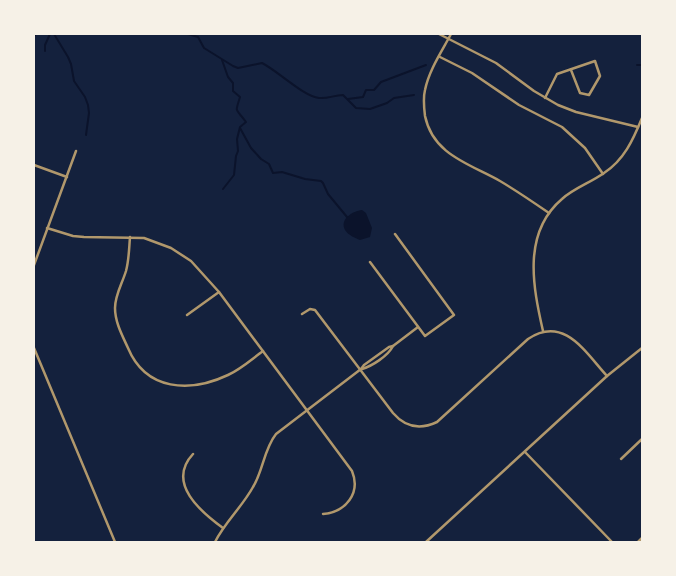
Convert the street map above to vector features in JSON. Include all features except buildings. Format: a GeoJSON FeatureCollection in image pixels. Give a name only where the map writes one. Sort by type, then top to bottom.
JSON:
{"type":"FeatureCollection","features":[{"type":"Feature","properties":{"kind":"street"},"geometry":{"type":"LineString","coordinates":[[438,34],[496,63],[545,98],[576,112],[638,127]]}},
{"type":"Feature","properties":{"kind":"street"},"geometry":{"type":"LineString","coordinates":[[451,34],[430,75],[424,96],[424,109],[429,130],[437,143],[451,156],[503,183],[549,213]]}},
{"type":"Feature","properties":{"kind":"street"},"geometry":{"type":"LineString","coordinates":[[440,57],[472,74],[519,105],[566,130],[586,148],[603,174]]}},
{"type":"Feature","properties":{"kind":"street"},"geometry":{"type":"LineString","coordinates":[[545,98],[557,74],[595,61],[600,76],[589,95],[580,93],[571,70]]}},
{"type":"Feature","properties":{"kind":"street"},"geometry":{"type":"LineString","coordinates":[[543,331],[535,296],[533,266],[537,240],[549,213],[563,198],[603,174],[621,158],[642,118]]}},
{"type":"Feature","properties":{"kind":"street"},"geometry":{"type":"LineString","coordinates":[[34,265],[76,151]]}},
{"type":"Feature","properties":{"kind":"street"},"geometry":{"type":"LineString","coordinates":[[34,165],[67,177]]}},
{"type":"Feature","properties":{"kind":"street"},"geometry":{"type":"LineString","coordinates":[[47,228],[73,236],[144,238],[162,243],[183,254],[201,270],[263,350],[352,471],[356,482],[354,494],[343,507],[330,514],[323,514]]}},
{"type":"Feature","properties":{"kind":"street"},"geometry":{"type":"LineString","coordinates":[[370,262],[425,336],[454,315],[395,234]]}},
{"type":"Feature","properties":{"kind":"street"},"geometry":{"type":"LineString","coordinates":[[130,237],[125,273],[115,301],[116,315],[131,355],[142,371],[150,377],[168,384],[177,386],[194,385],[229,375],[263,350]]}},
{"type":"Feature","properties":{"kind":"street"},"geometry":{"type":"LineString","coordinates":[[187,315],[219,292]]}},
{"type":"Feature","properties":{"kind":"street"},"geometry":{"type":"LineString","coordinates":[[302,314],[310,309],[315,310],[398,418],[409,425],[422,427],[437,422],[528,339],[543,331],[559,332],[573,339],[608,376]]}},
{"type":"Feature","properties":{"kind":"street"},"geometry":{"type":"LineString","coordinates":[[216,542],[223,528],[254,486],[273,438],[281,429],[364,365],[418,327]]}},
{"type":"Feature","properties":{"kind":"street"},"geometry":{"type":"LineString","coordinates":[[34,348],[116,542]]}},
{"type":"Feature","properties":{"kind":"street"},"geometry":{"type":"LineString","coordinates":[[426,542],[608,376],[642,348]]}},
{"type":"Feature","properties":{"kind":"street"},"geometry":{"type":"LineString","coordinates":[[621,459],[642,439]]}},
{"type":"Feature","properties":{"kind":"street"},"geometry":{"type":"LineString","coordinates":[[525,452],[612,542]]}},
{"type":"Feature","properties":{"kind":"street"},"geometry":{"type":"LineString","coordinates":[[193,454],[184,465],[184,482],[198,508],[223,528]]}},
{"type":"Feature","properties":{"kind":"street"},"geometry":{"type":"LineString","coordinates":[[638,542],[642,538]]}},
{"type":"Feature","properties":{"kind":"water"},"geometry":{"type":"Polygon","coordinates":[[[362,210],[366,213],[372,228],[370,237],[360,240],[346,232],[344,222],[351,214],[362,210]]]}},
{"type":"Feature","properties":{"kind":"waterway"},"geometry":{"type":"LineString","coordinates":[[45,51],[45,45],[50,34]]}},
{"type":"Feature","properties":{"kind":"waterway"},"geometry":{"type":"LineString","coordinates":[[54,34],[68,57],[74,81],[88,105],[89,113],[86,135]]}},
{"type":"Feature","properties":{"kind":"waterway"},"geometry":{"type":"LineString","coordinates":[[188,34],[198,37],[204,48],[233,66],[238,68],[262,63],[306,93],[319,98],[343,95],[356,108],[370,109],[387,103],[394,98],[414,95]]}},
{"type":"Feature","properties":{"kind":"waterway"},"geometry":{"type":"LineString","coordinates":[[222,60],[228,77],[233,83],[233,91],[240,97],[237,110],[246,122],[240,127],[237,139],[238,151],[234,175],[223,189]]}},
{"type":"Feature","properties":{"kind":"waterway"},"geometry":{"type":"LineString","coordinates":[[348,99],[363,97],[366,90],[374,90],[381,82],[426,65]]}},
{"type":"Feature","properties":{"kind":"waterway"},"geometry":{"type":"LineString","coordinates":[[637,65],[642,65]]}},
{"type":"Feature","properties":{"kind":"waterway"},"geometry":{"type":"LineString","coordinates":[[240,128],[251,148],[261,159],[269,164],[273,173],[282,172],[305,179],[321,181],[328,194],[347,217]]}}]}
